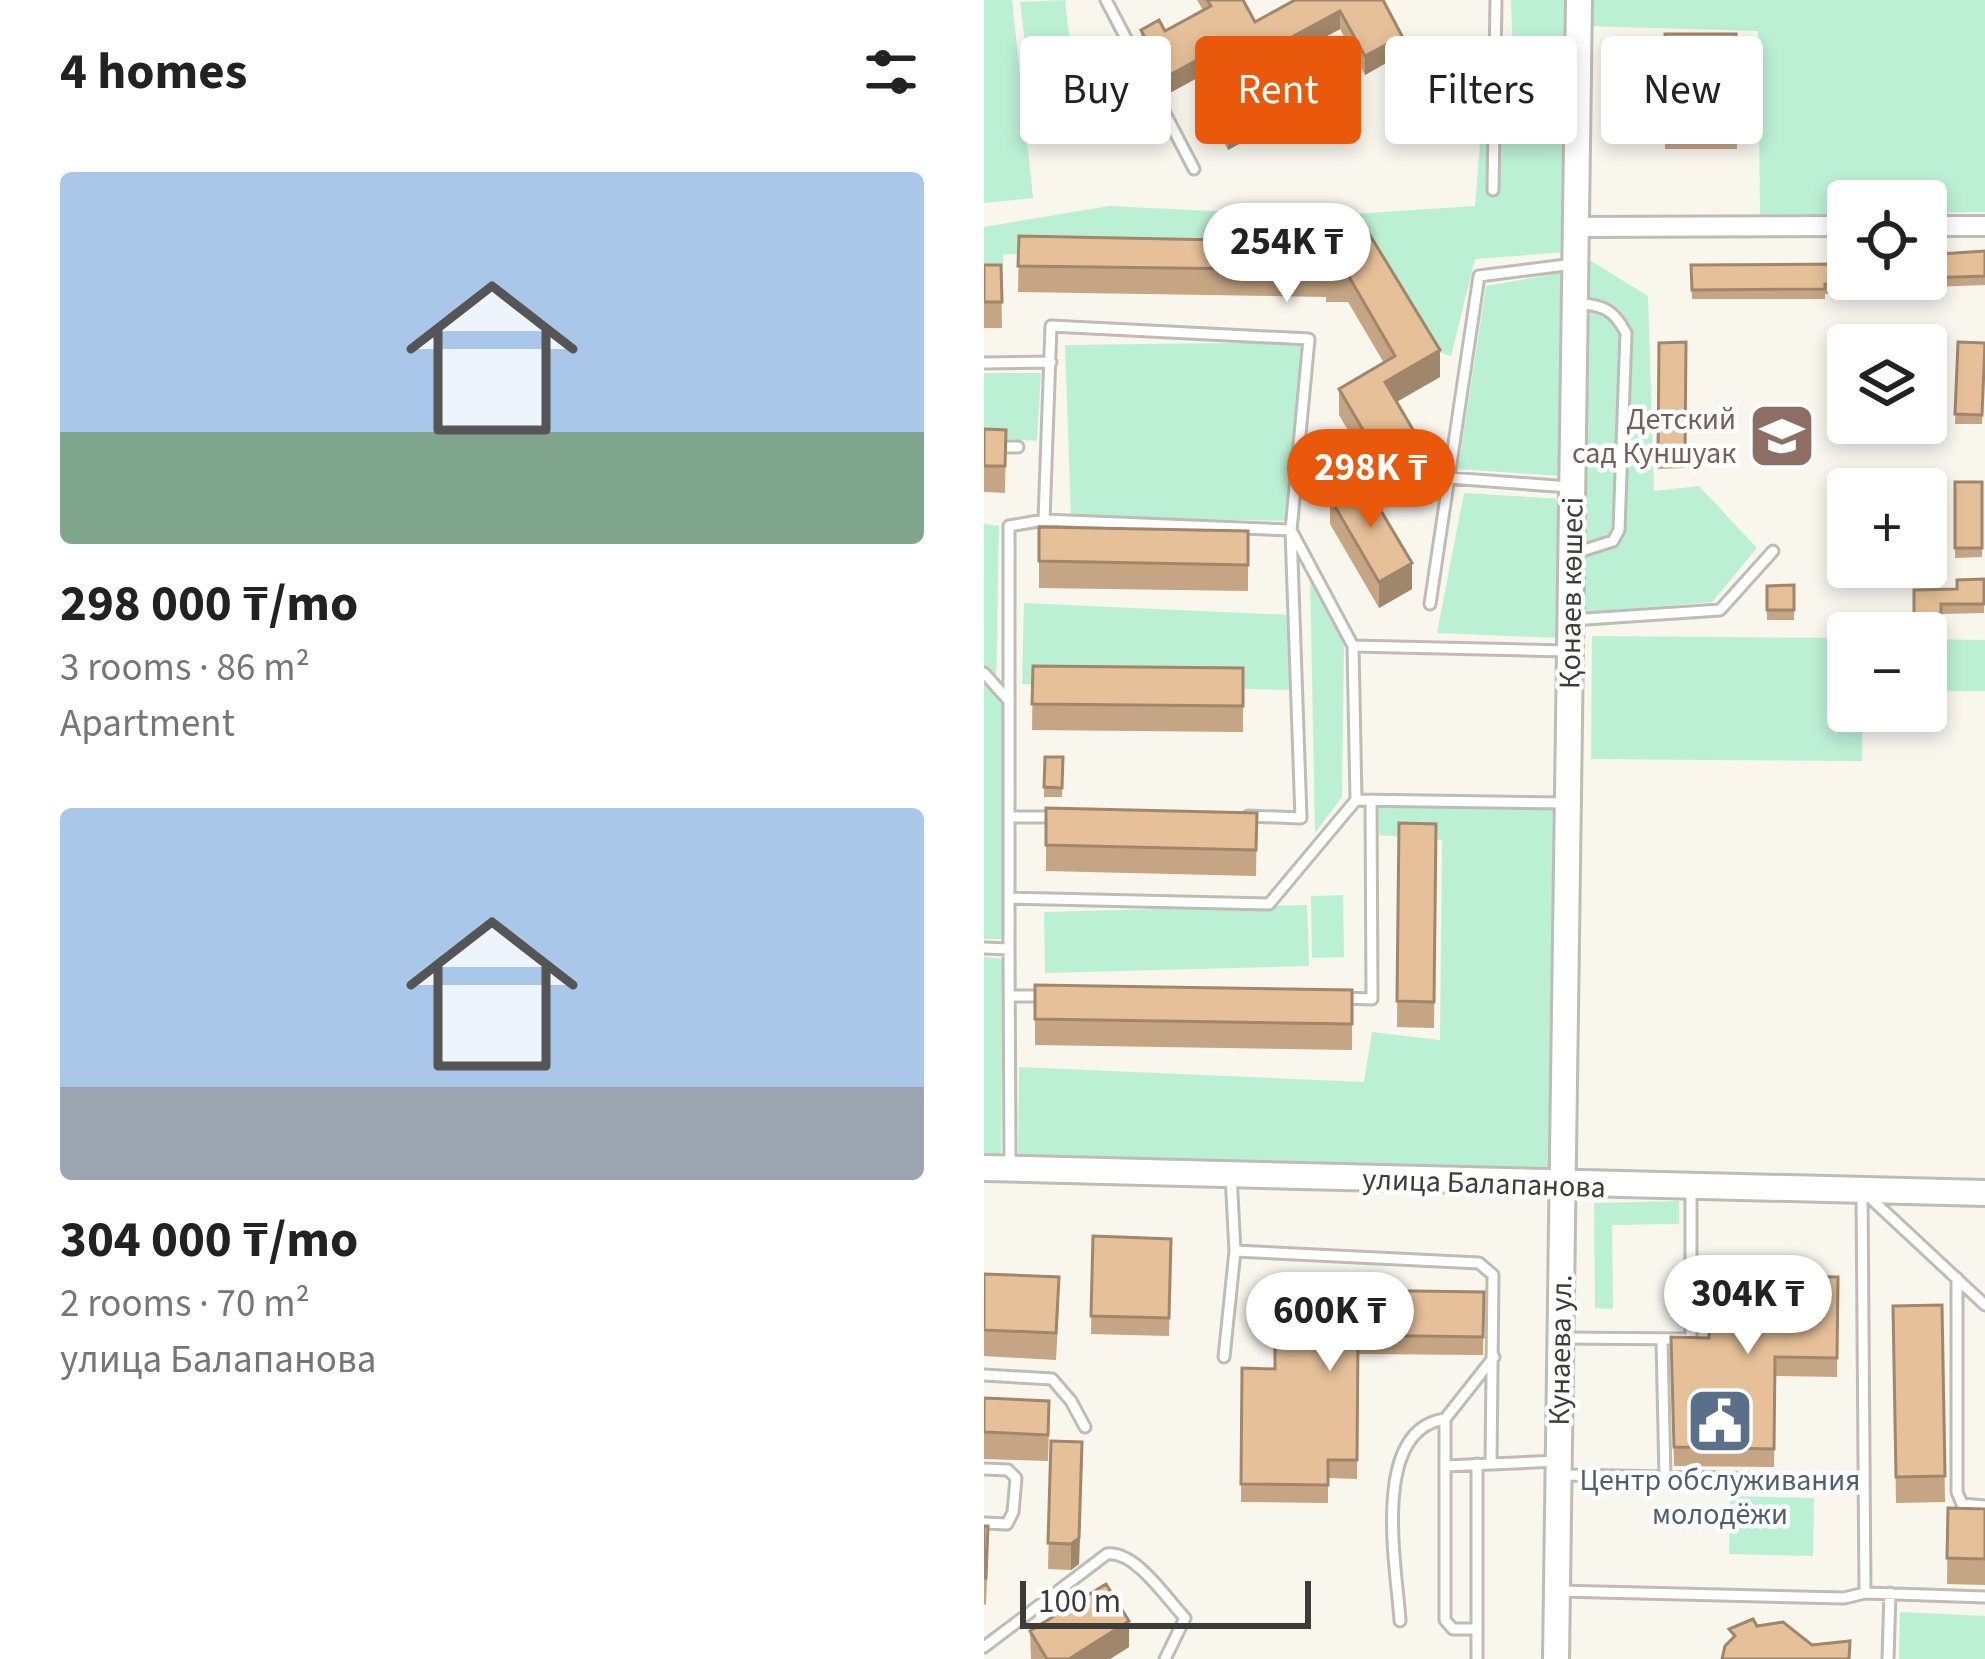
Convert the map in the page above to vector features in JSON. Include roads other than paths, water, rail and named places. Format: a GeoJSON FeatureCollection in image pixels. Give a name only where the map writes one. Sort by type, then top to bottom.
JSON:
{"type":"FeatureCollection","features":[{"type":"Feature","properties":{"kind":"street","name":"Қонаев көшесі"},"geometry":{"type":"LineString","coordinates":[[1562,1185],[1579,0]]}},
{"type":"Feature","properties":{"kind":"street"},"geometry":{"type":"LineString","coordinates":[[1576,227],[1827,226]]}},
{"type":"Feature","properties":{"kind":"street"},"geometry":{"type":"LineString","coordinates":[[1947,226],[1985,226]]}},
{"type":"Feature","properties":{"kind":"street","name":"улица Балапанова"},"geometry":{"type":"LineString","coordinates":[[997,1168],[1985,1193]]}},
{"type":"Feature","properties":{"kind":"street","name":"Кунаева ул."},"geometry":{"type":"LineString","coordinates":[[1556,1659],[1562,1185]]}},
{"type":"Feature","properties":{"kind":"lane"},"geometry":{"type":"LineString","coordinates":[[1106,0],[1194,169]]}},
{"type":"Feature","properties":{"kind":"lane"},"geometry":{"type":"LineString","coordinates":[[1493,190],[1496,0]]}},
{"type":"Feature","properties":{"kind":"lane"},"geometry":{"type":"LineString","coordinates":[[1430,604],[1479,276],[1575,264]]}},
{"type":"Feature","properties":{"kind":"lane"},"geometry":{"type":"LineString","coordinates":[[1570,554],[1612,541],[1619,530],[1626,333],[1604,305],[1575,303]]}},
{"type":"Feature","properties":{"kind":"lane"},"geometry":{"type":"LineString","coordinates":[[1044,520],[1051,326],[1309,339],[1291,530],[1301,818],[1231,816]]}},
{"type":"Feature","properties":{"kind":"lane"},"geometry":{"type":"LineString","coordinates":[[984,363],[1051,362]]}},
{"type":"Feature","properties":{"kind":"lane"},"geometry":{"type":"LineString","coordinates":[[984,446],[1018,447]]}},
{"type":"Feature","properties":{"kind":"lane"},"geometry":{"type":"LineString","coordinates":[[1449,478],[1572,487]]}},
{"type":"Feature","properties":{"kind":"lane"},"geometry":{"type":"LineString","coordinates":[[997,1168],[1009,996],[1009,526],[1044,520],[1291,530]]}},
{"type":"Feature","properties":{"kind":"lane"},"geometry":{"type":"LineString","coordinates":[[1009,898],[1269,904],[1356,800],[1353,646],[1291,530]]}},
{"type":"Feature","properties":{"kind":"lane"},"geometry":{"type":"LineString","coordinates":[[1571,620],[1720,610],[1773,551]]}},
{"type":"Feature","properties":{"kind":"lane"},"geometry":{"type":"LineString","coordinates":[[1353,646],[1570,651]]}},
{"type":"Feature","properties":{"kind":"lane"},"geometry":{"type":"LineString","coordinates":[[984,673],[1009,701]]}},
{"type":"Feature","properties":{"kind":"lane"},"geometry":{"type":"LineString","coordinates":[[1356,800],[1569,803]]}},
{"type":"Feature","properties":{"kind":"lane"},"geometry":{"type":"LineString","coordinates":[[1331,998],[1372,999],[1370,800]]}},
{"type":"Feature","properties":{"kind":"lane"},"geometry":{"type":"LineString","coordinates":[[1009,818],[1076,817]]}},
{"type":"Feature","properties":{"kind":"lane"},"geometry":{"type":"LineString","coordinates":[[984,948],[1009,949]]}},
{"type":"Feature","properties":{"kind":"lane"},"geometry":{"type":"LineString","coordinates":[[1009,996],[1055,996]]}},
{"type":"Feature","properties":{"kind":"lane"},"geometry":{"type":"LineString","coordinates":[[1224,1357],[1234,1252],[1231,1175]]}},
{"type":"Feature","properties":{"kind":"lane"},"geometry":{"type":"LineString","coordinates":[[1560,1338],[1691,1339],[1691,1187]]}},
{"type":"Feature","properties":{"kind":"lane"},"geometry":{"type":"LineString","coordinates":[[1862,1190],[1985,1305]]}},
{"type":"Feature","properties":{"kind":"lane"},"geometry":{"type":"LineString","coordinates":[[1862,1190],[1864,1592]]}},
{"type":"Feature","properties":{"kind":"lane"},"geometry":{"type":"LineString","coordinates":[[1234,1252],[1479,1262],[1493,1275],[1491,1464]]}},
{"type":"Feature","properties":{"kind":"lane"},"geometry":{"type":"LineString","coordinates":[[1958,1278],[1957,1492],[1962,1504],[1985,1506]]}},
{"type":"Feature","properties":{"kind":"lane"},"geometry":{"type":"LineString","coordinates":[[1662,1341],[1665,1477]]}},
{"type":"Feature","properties":{"kind":"lane"},"geometry":{"type":"LineString","coordinates":[[1400,1621],[1391,1491],[1404,1450],[1422,1427],[1445,1419],[1494,1357]]}},
{"type":"Feature","properties":{"kind":"lane"},"geometry":{"type":"LineString","coordinates":[[984,1375],[1052,1379],[1085,1427]]}},
{"type":"Feature","properties":{"kind":"lane"},"geometry":{"type":"LineString","coordinates":[[1445,1419],[1445,1620],[1453,1629],[1477,1629]]}},
{"type":"Feature","properties":{"kind":"lane"},"geometry":{"type":"LineString","coordinates":[[1477,1659],[1478,1464]]}},
{"type":"Feature","properties":{"kind":"lane"},"geometry":{"type":"LineString","coordinates":[[1446,1466],[1491,1464],[1665,1477],[1780,1479]]}},
{"type":"Feature","properties":{"kind":"lane"},"geometry":{"type":"LineString","coordinates":[[984,1469],[1008,1470],[1016,1478],[1007,1524],[984,1523]]}},
{"type":"Feature","properties":{"kind":"lane"},"geometry":{"type":"LineString","coordinates":[[984,1647],[1107,1554],[1118,1553],[1185,1618],[1165,1659]]}},
{"type":"Feature","properties":{"kind":"lane"},"geometry":{"type":"LineString","coordinates":[[1557,1591],[1985,1597]]}},
{"type":"Feature","properties":{"kind":"lane"},"geometry":{"type":"LineString","coordinates":[[1888,1659],[1890,1593]]}},
{"type":"Feature","properties":{"kind":"place","name":"Детский сад Куншуак"},"geometry":{"type":"Point","coordinates":[1782,436]}},
{"type":"Feature","properties":{"kind":"place","name":"Центр обслуживания молодёжи"},"geometry":{"type":"Point","coordinates":[1720,1421]}}]}
